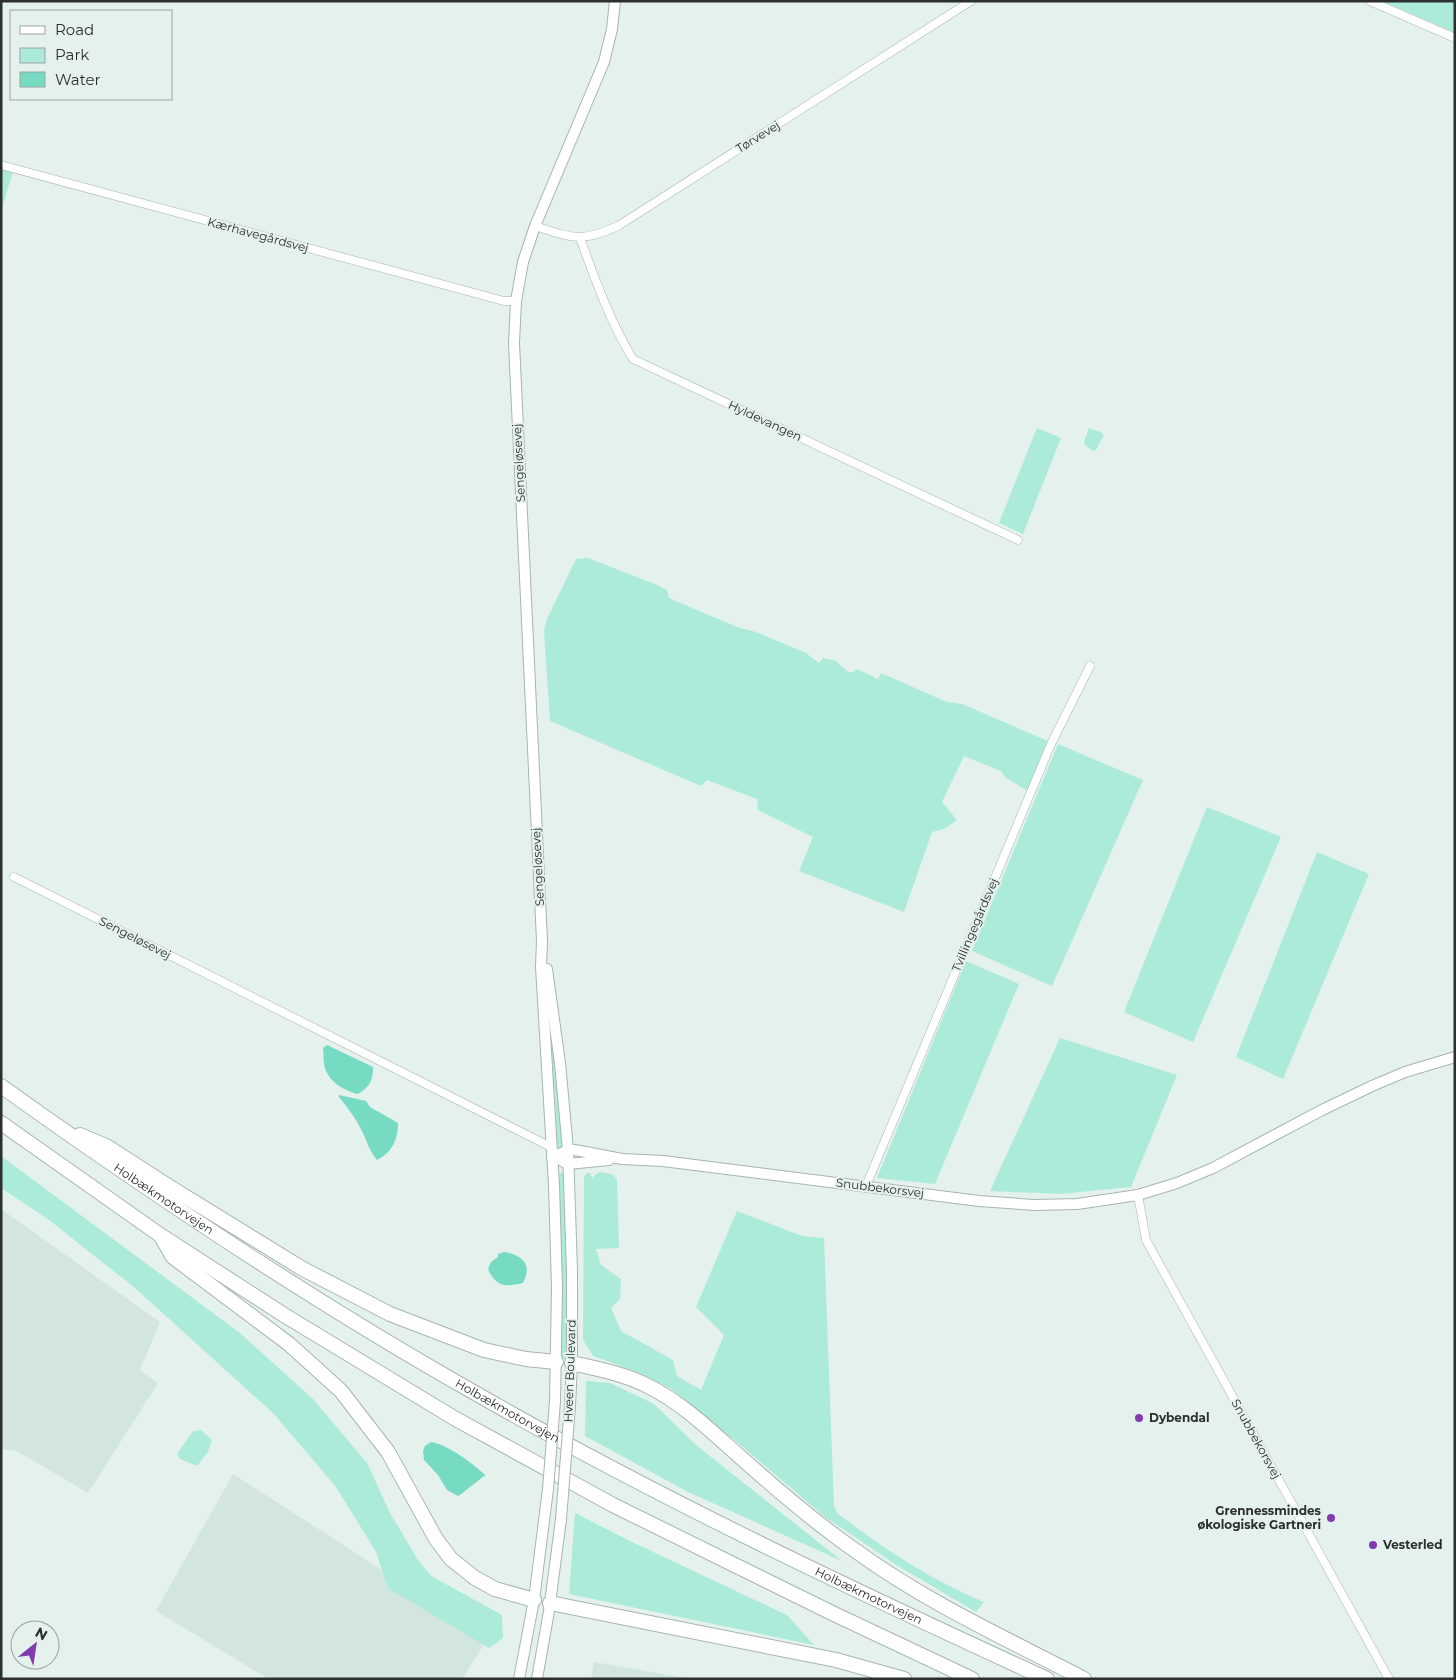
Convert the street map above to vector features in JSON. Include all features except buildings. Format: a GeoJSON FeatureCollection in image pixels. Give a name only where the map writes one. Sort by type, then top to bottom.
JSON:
{"type":"FeatureCollection","features":[{"type":"Feature","properties":{"kind":"highway","name":"Holbækmotorvejen"},"geometry":{"type":"LineString","coordinates":[[1,1086],[180,1211],[301,1290],[468,1389],[627,1477],[801,1564],[1047,1679]]}},
{"type":"Feature","properties":{"kind":"highway"},"geometry":{"type":"LineString","coordinates":[[1,1123],[160,1235],[284,1315],[454,1418],[613,1505],[832,1613],[972,1679]]}},
{"type":"Feature","properties":{"kind":"highway"},"geometry":{"type":"LineString","coordinates":[[56,1125],[106,1146],[304,1269],[390,1314],[448,1338],[484,1350],[526,1359],[556,1362]]}},
{"type":"Feature","properties":{"kind":"highway"},"geometry":{"type":"LineString","coordinates":[[160,1235],[173,1257],[290,1344],[341,1391],[388,1452],[436,1539],[451,1559],[475,1578],[496,1589],[534,1600]]}},
{"type":"Feature","properties":{"kind":"highway"},"geometry":{"type":"LineString","coordinates":[[572,1363],[625,1376],[647,1385],[669,1398],[705,1426],[806,1514],[857,1553],[967,1619],[1084,1679]]}},
{"type":"Feature","properties":{"kind":"highway"},"geometry":{"type":"LineString","coordinates":[[550,1603],[836,1660],[904,1679]]}},
{"type":"Feature","properties":{"kind":"street","name":"Sengeløsevej"},"geometry":{"type":"LineString","coordinates":[[551,1152],[541,976],[542,942],[514,343],[516,301],[523,262],[535,226],[604,62],[616,1]]}},
{"type":"Feature","properties":{"kind":"street","name":"Tørvevej"},"geometry":{"type":"LineString","coordinates":[[535,226],[566,236],[580,238],[598,235],[618,226],[971,1]]}},
{"type":"Feature","properties":{"kind":"street"},"geometry":{"type":"LineString","coordinates":[[1370,1],[1455,38]]}},
{"type":"Feature","properties":{"kind":"street","name":"Kærhavegårdsvej"},"geometry":{"type":"LineString","coordinates":[[1,164],[504,301],[516,301]]}},
{"type":"Feature","properties":{"kind":"street","name":"Hyldevangen"},"geometry":{"type":"LineString","coordinates":[[580,238],[596,282],[633,359],[1018,540]]}},
{"type":"Feature","properties":{"kind":"street","name":"Tvillingegårdsvej"},"geometry":{"type":"LineString","coordinates":[[866,1186],[1051,744],[1090,666]]}},
{"type":"Feature","properties":{"kind":"street","name":"Sengeløsevej"},"geometry":{"type":"LineString","coordinates":[[14,877],[551,1152]]}},
{"type":"Feature","properties":{"kind":"street","name":"Sengeløsevej"},"geometry":{"type":"LineString","coordinates":[[542,942],[560,1063],[568,1150]]}},
{"type":"Feature","properties":{"kind":"street","name":"Snubbekorsvej"},"geometry":{"type":"LineString","coordinates":[[568,1150],[622,1159],[663,1161],[979,1201],[1034,1205],[1077,1204],[1138,1195],[1177,1183],[1214,1168],[1322,1110],[1372,1086],[1405,1072],[1455,1057]]}},
{"type":"Feature","properties":{"kind":"street"},"geometry":{"type":"LineString","coordinates":[[551,1152],[568,1150]]}},
{"type":"Feature","properties":{"kind":"street","name":"Hveen Boulevard"},"geometry":{"type":"LineString","coordinates":[[537,1679],[550,1603],[561,1519],[570,1406],[572,1363],[568,1150]]}},
{"type":"Feature","properties":{"kind":"street","name":"Snubbekorsvej"},"geometry":{"type":"LineString","coordinates":[[551,1152],[568,1164],[622,1159]]}},
{"type":"Feature","properties":{"kind":"street","name":"Hveen Boulevard"},"geometry":{"type":"LineString","coordinates":[[519,1679],[534,1600],[546,1512],[555,1401],[557,1288],[554,1185],[551,1152]]}},
{"type":"Feature","properties":{"kind":"street","name":"Snubbekorsvej"},"geometry":{"type":"LineString","coordinates":[[1138,1195],[1146,1240],[1389,1679]]}},
{"type":"Feature","properties":{"kind":"street"},"geometry":{"type":"LineString","coordinates":[[556,1362],[572,1363]]}},
{"type":"Feature","properties":{"kind":"street"},"geometry":{"type":"LineString","coordinates":[[534,1600],[550,1603]]}},
{"type":"Feature","properties":{"kind":"shaded area"},"geometry":{"type":"Polygon","coordinates":[[[1,1209],[160,1322],[140,1370],[158,1383],[88,1493],[17,1451],[1,1449],[1,1209]]]}},
{"type":"Feature","properties":{"kind":"shaded area"},"geometry":{"type":"Polygon","coordinates":[[[233,1474],[488,1638],[462,1679],[269,1679],[156,1611],[233,1474]]]}},
{"type":"Feature","properties":{"kind":"shaded area"},"geometry":{"type":"Polygon","coordinates":[[[594,1662],[691,1679],[591,1679],[594,1662]]]}},
{"type":"Feature","properties":{"kind":"green space"},"geometry":{"type":"Polygon","coordinates":[[[1382,1],[1455,1],[1455,33],[1382,1]]]}},
{"type":"Feature","properties":{"kind":"green space"},"geometry":{"type":"Polygon","coordinates":[[[1,170],[13,172],[1,211],[1,170]]]}},
{"type":"Feature","properties":{"kind":"green space"},"geometry":{"type":"Polygon","coordinates":[[[1037,428],[1061,438],[1023,534],[999,523],[1037,428]]]}},
{"type":"Feature","properties":{"kind":"green space"},"geometry":{"type":"Polygon","coordinates":[[[1089,428],[1104,435],[1096,450],[1093,451],[1084,442],[1089,428]]]}},
{"type":"Feature","properties":{"kind":"green space"},"geometry":{"type":"Polygon","coordinates":[[[588,558],[657,585],[667,590],[669,598],[737,627],[756,632],[806,653],[819,663],[823,658],[836,661],[848,672],[853,672],[857,669],[878,679],[881,673],[947,702],[962,704],[1048,741],[1028,791],[1006,778],[1001,771],[964,756],[942,802],[957,820],[944,829],[932,832],[904,912],[799,871],[813,837],[758,810],[757,799],[707,780],[701,786],[550,721],[544,631],[547,619],[576,559],[588,558]]]}},
{"type":"Feature","properties":{"kind":"green space"},"geometry":{"type":"Polygon","coordinates":[[[1058,744],[1143,780],[1052,986],[972,951],[1058,744]]]}},
{"type":"Feature","properties":{"kind":"green space"},"geometry":{"type":"Polygon","coordinates":[[[1207,807],[1281,837],[1193,1042],[1124,1012],[1207,807]]]}},
{"type":"Feature","properties":{"kind":"green space"},"geometry":{"type":"Polygon","coordinates":[[[1317,852],[1369,874],[1283,1079],[1236,1057],[1317,852]]]}},
{"type":"Feature","properties":{"kind":"green space"},"geometry":{"type":"Polygon","coordinates":[[[966,961],[1019,984],[935,1184],[877,1178],[966,961]]]}},
{"type":"Feature","properties":{"kind":"green space"},"geometry":{"type":"Polygon","coordinates":[[[545,973],[559,1086],[563,1145],[561,1148],[557,1144],[555,1093],[549,1067],[545,973]]]}},
{"type":"Feature","properties":{"kind":"green space"},"geometry":{"type":"Polygon","coordinates":[[[1060,1038],[1177,1075],[1131,1187],[1061,1194],[990,1191],[1060,1038]]]}},
{"type":"Feature","properties":{"kind":"green space"},"geometry":{"type":"Polygon","coordinates":[[[1,1156],[240,1333],[313,1399],[367,1463],[390,1513],[418,1560],[431,1576],[502,1615],[503,1638],[489,1648],[388,1588],[376,1552],[336,1487],[274,1414],[135,1288],[49,1220],[1,1188],[1,1156]]]}},
{"type":"Feature","properties":{"kind":"green space"},"geometry":{"type":"Polygon","coordinates":[[[564,1172],[568,1358],[561,1360],[561,1270],[558,1192],[560,1173],[564,1172]]]}},
{"type":"Feature","properties":{"kind":"green space"},"geometry":{"type":"Polygon","coordinates":[[[600,1172],[612,1174],[617,1179],[619,1248],[596,1249],[601,1265],[621,1279],[620,1299],[611,1308],[621,1331],[673,1360],[677,1376],[701,1390],[724,1335],[696,1307],[737,1211],[802,1236],[824,1238],[834,1506],[837,1513],[872,1539],[926,1573],[984,1602],[976,1612],[898,1566],[825,1517],[670,1388],[637,1372],[593,1356],[583,1340],[584,1177],[587,1173],[590,1173],[592,1178],[600,1172]]]}},
{"type":"Feature","properties":{"kind":"green space"},"geometry":{"type":"Polygon","coordinates":[[[586,1381],[610,1383],[654,1404],[696,1445],[842,1561],[688,1492],[585,1436],[586,1381]]]}},
{"type":"Feature","properties":{"kind":"green space"},"geometry":{"type":"Polygon","coordinates":[[[201,1430],[212,1440],[208,1452],[197,1466],[180,1459],[177,1454],[193,1431],[201,1430]]]}},
{"type":"Feature","properties":{"kind":"green space"},"geometry":{"type":"Polygon","coordinates":[[[575,1513],[787,1615],[814,1645],[569,1594],[575,1513]]]}},
{"type":"Feature","properties":{"kind":"water"},"geometry":{"type":"Polygon","coordinates":[[[327,1045],[373,1067],[371,1079],[365,1089],[358,1094],[341,1087],[332,1080],[328,1075],[324,1062],[323,1048],[327,1045]]]}},
{"type":"Feature","properties":{"kind":"water"},"geometry":{"type":"Polygon","coordinates":[[[339,1095],[366,1101],[370,1107],[398,1123],[397,1135],[387,1154],[377,1160],[370,1150],[358,1123],[339,1095]]]}},
{"type":"Feature","properties":{"kind":"water"},"geometry":{"type":"Polygon","coordinates":[[[504,1252],[516,1255],[524,1262],[527,1271],[523,1283],[502,1284],[491,1275],[488,1269],[491,1262],[498,1257],[498,1254],[504,1252]]]}},
{"type":"Feature","properties":{"kind":"water"},"geometry":{"type":"Polygon","coordinates":[[[431,1442],[453,1451],[469,1461],[486,1476],[458,1496],[447,1490],[438,1475],[424,1460],[423,1451],[425,1446],[431,1442]]]}},
{"type":"Feature","properties":{"kind":"place","name":"Dybendal"},"geometry":{"type":"Point","coordinates":[1139,1418]}},
{"type":"Feature","properties":{"kind":"place","name":"Grennessmindes økologiske Gartneri"},"geometry":{"type":"Point","coordinates":[1331,1518]}},
{"type":"Feature","properties":{"kind":"place","name":"Vesterled"},"geometry":{"type":"Point","coordinates":[1373,1545]}}]}
